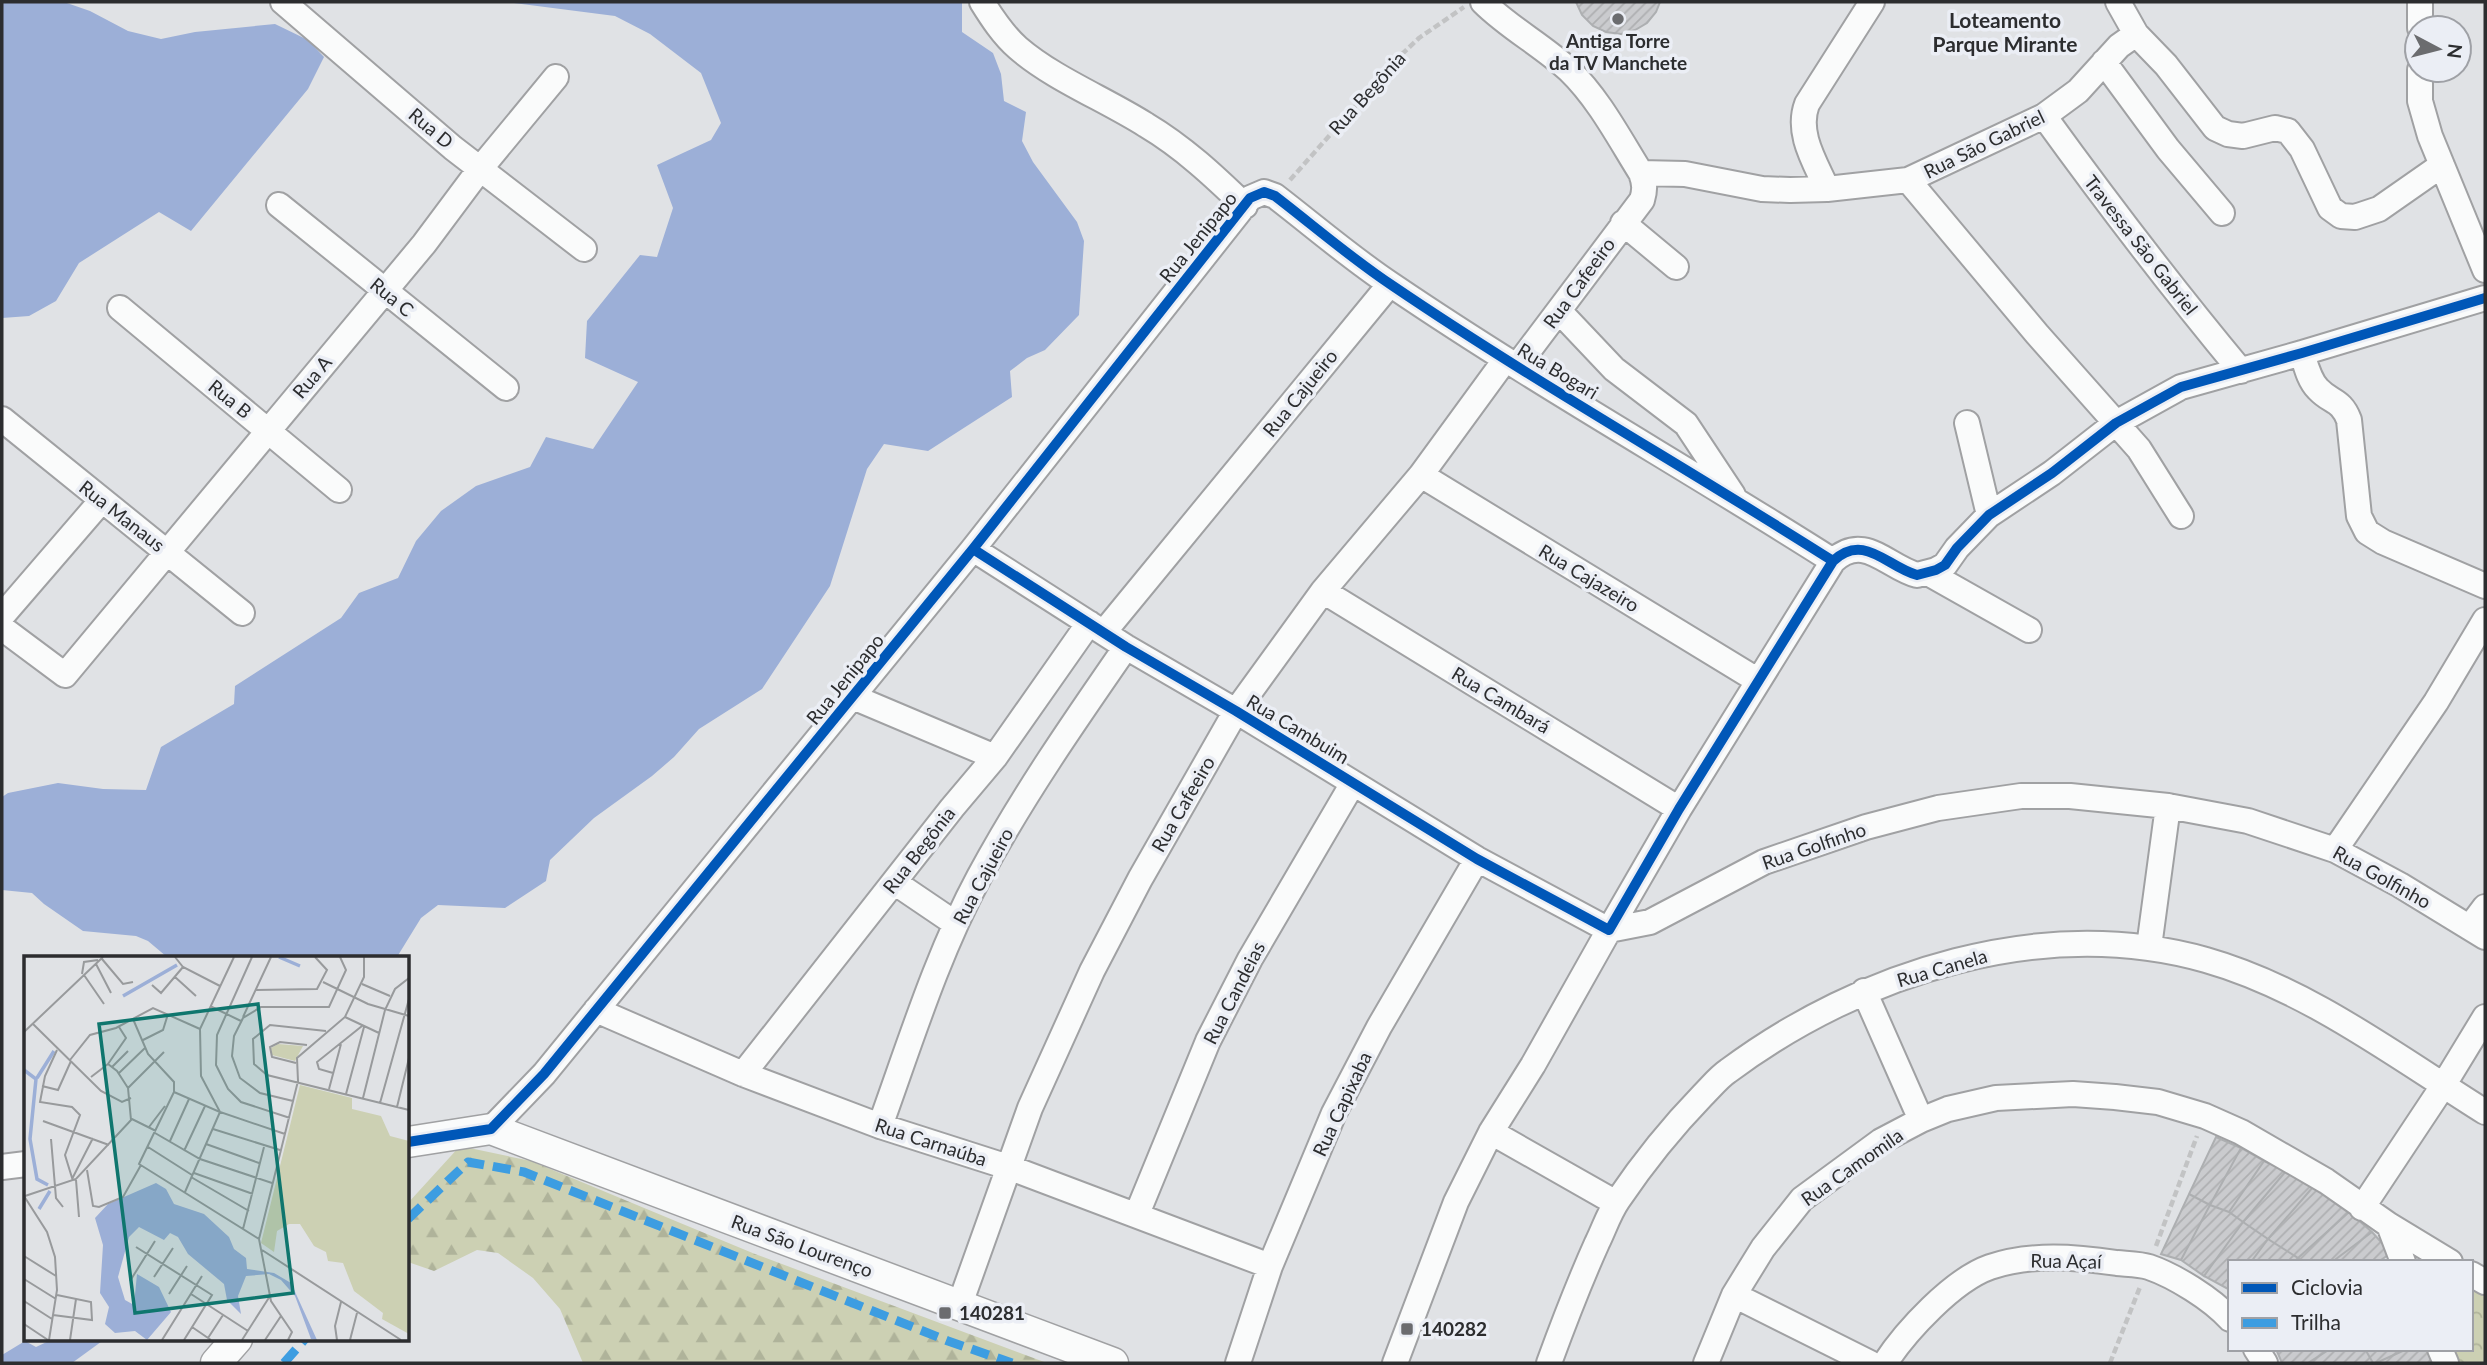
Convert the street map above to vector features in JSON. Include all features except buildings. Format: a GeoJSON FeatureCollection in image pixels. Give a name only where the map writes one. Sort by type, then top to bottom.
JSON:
{"type":"FeatureCollection","features":[{"type":"Feature","properties":{"kind":"street","name":"Rua D"},"geometry":{"type":"LineString","coordinates":[[283,2],[480,169],[584,249]]}},
{"type":"Feature","properties":{"kind":"street"},"geometry":{"type":"LineString","coordinates":[[982,2],[1016,47],[1034,61],[1147,125],[1201,164],[1245,206]]}},
{"type":"Feature","properties":{"kind":"street"},"geometry":{"type":"LineString","coordinates":[[1483,2],[1497,16],[1571,72],[1594,100],[1641,173]]}},
{"type":"Feature","properties":{"kind":"street"},"geometry":{"type":"LineString","coordinates":[[1827,189],[1807,144],[1802,116],[1871,2]]}},
{"type":"Feature","properties":{"kind":"street"},"geometry":{"type":"LineString","coordinates":[[2118,2],[2136,34],[2166,65],[2215,128],[2228,134],[2243,136],[2275,128],[2288,131],[2302,149],[2330,208],[2341,216],[2355,217],[2379,209],[2442,165]]}},
{"type":"Feature","properties":{"kind":"street","name":"Rua São Gabriel"},"geometry":{"type":"LineString","coordinates":[[1641,173],[1685,174],[1762,189],[1827,189],[1908,180],[2044,116],[2071,97],[2119,46],[2136,34]]}},
{"type":"Feature","properties":{"kind":"street"},"geometry":{"type":"LineString","coordinates":[[2104,62],[2168,149],[2222,213]]}},
{"type":"Feature","properties":{"kind":"street","name":"Rua A"},"geometry":{"type":"LineString","coordinates":[[2,628],[65,675],[424,244],[480,169],[556,77]]}},
{"type":"Feature","properties":{"kind":"street"},"geometry":{"type":"LineString","coordinates":[[2420,84],[2420,102],[2430,136],[2485,270]]}},
{"type":"Feature","properties":{"kind":"street","name":"Travessa São Gabriel"},"geometry":{"type":"LineString","coordinates":[[2044,116],[2097,190],[2241,371]]}},
{"type":"Feature","properties":{"kind":"street","name":"Rua Cafeeiro"},"geometry":{"type":"LineString","coordinates":[[960,1304],[1030,1108],[1092,971],[1140,879],[1236,711],[1323,591],[1511,363],[1560,312],[1642,200],[1645,191],[1641,173]]}},
{"type":"Feature","properties":{"kind":"street"},"geometry":{"type":"LineString","coordinates":[[1908,180],[1957,241],[2139,449],[2181,516]]}},
{"type":"Feature","properties":{"kind":"street","name":"Rua Jenipapo"},"geometry":{"type":"LineString","coordinates":[[491,1129],[544,1074],[853,697],[1250,198],[1264,191],[1275,197]]}},
{"type":"Feature","properties":{"kind":"street","name":"Rua Bogari"},"geometry":{"type":"LineString","coordinates":[[1275,197],[1390,284],[1511,363],[1833,561]]}},
{"type":"Feature","properties":{"kind":"street","name":"Rua C"},"geometry":{"type":"LineString","coordinates":[[279,205],[506,388]]}},
{"type":"Feature","properties":{"kind":"street"},"geometry":{"type":"LineString","coordinates":[[1623,223],[1676,267]]}},
{"type":"Feature","properties":{"kind":"street","name":"Rua Cajueiro"},"geometry":{"type":"LineString","coordinates":[[1096,628],[1390,284]]}},
{"type":"Feature","properties":{"kind":"street"},"geometry":{"type":"LineString","coordinates":[[1395,1363],[1456,1202],[1491,1132],[1533,1065],[1679,809],[1833,561],[1842,553],[1861,550],[1889,560],[1917,575],[1937,569],[1989,515],[2052,473],[2116,423],[2181,387],[2485,298]]}},
{"type":"Feature","properties":{"kind":"street","name":"Rua B"},"geometry":{"type":"LineString","coordinates":[[120,308],[339,491]]}},
{"type":"Feature","properties":{"kind":"street"},"geometry":{"type":"LineString","coordinates":[[1560,312],[1614,369],[1686,424],[1735,499]]}},
{"type":"Feature","properties":{"kind":"street"},"geometry":{"type":"LineString","coordinates":[[2302,353],[2311,380],[2319,391],[2344,407],[2349,420],[2359,516],[2367,532],[2383,542],[2485,586]]}},
{"type":"Feature","properties":{"kind":"street","name":"Rua Manaus"},"geometry":{"type":"LineString","coordinates":[[2,419],[242,613]]}},
{"type":"Feature","properties":{"kind":"street"},"geometry":{"type":"LineString","coordinates":[[1967,423],[1989,515]]}},
{"type":"Feature","properties":{"kind":"street","name":"Rua Cajazeiro"},"geometry":{"type":"LineString","coordinates":[[1421,475],[1757,680]]}},
{"type":"Feature","properties":{"kind":"street"},"geometry":{"type":"LineString","coordinates":[[2,616],[102,500]]}},
{"type":"Feature","properties":{"kind":"street","name":"Rua Cambuim"},"geometry":{"type":"LineString","coordinates":[[973,549],[1126,647],[1478,859],[1609,930]]}},
{"type":"Feature","properties":{"kind":"street"},"geometry":{"type":"LineString","coordinates":[[1937,569],[2029,630]]}},
{"type":"Feature","properties":{"kind":"street","name":"Rua Cambará"},"geometry":{"type":"LineString","coordinates":[[1323,591],[1679,809]]}},
{"type":"Feature","properties":{"kind":"street"},"geometry":{"type":"LineString","coordinates":[[2335,850],[2436,702],[2485,620]]}},
{"type":"Feature","properties":{"kind":"street","name":"Rua Begônia"},"geometry":{"type":"LineString","coordinates":[[743,1074],[1096,628]]}},
{"type":"Feature","properties":{"kind":"street","name":"Rua Cajueiro"},"geometry":{"type":"LineString","coordinates":[[880,1126],[956,924],[979,877],[1036,782],[1126,647]]}},
{"type":"Feature","properties":{"kind":"street"},"geometry":{"type":"LineString","coordinates":[[853,697],[995,757]]}},
{"type":"Feature","properties":{"kind":"street","name":"Rua Candeias"},"geometry":{"type":"LineString","coordinates":[[1137,1214],[1208,1041],[1250,959],[1353,783]]}},
{"type":"Feature","properties":{"kind":"street","name":"Rua Golfinho"},"geometry":{"type":"LineString","coordinates":[[1609,930],[1650,922],[1764,862],[1866,827],[1938,808],[2021,796],[2115,799],[2248,821],[2335,850],[2477,932]]}},
{"type":"Feature","properties":{"kind":"street"},"geometry":{"type":"LineString","coordinates":[[2149,947],[2168,806]]}},
{"type":"Feature","properties":{"kind":"street","name":"Rua Capixaba"},"geometry":{"type":"LineString","coordinates":[[1238,1363],[1269,1266],[1334,1112],[1379,1027],[1478,859]]}},
{"type":"Feature","properties":{"kind":"street"},"geometry":{"type":"LineString","coordinates":[[894,882],[956,924]]}},
{"type":"Feature","properties":{"kind":"street"},"geometry":{"type":"LineString","coordinates":[[2477,932],[2485,907]]}},
{"type":"Feature","properties":{"kind":"street","name":"Rua Canela"},"geometry":{"type":"LineString","coordinates":[[1549,1363],[1576,1290],[1616,1203],[1674,1125],[1726,1072],[1802,1022],[1864,991],[1944,963],[2019,948],[2057,945],[2149,947],[2208,961],[2269,984],[2367,1037],[2485,1112]]}},
{"type":"Feature","properties":{"kind":"street"},"geometry":{"type":"LineString","coordinates":[[1864,991],[1921,1120]]}},
{"type":"Feature","properties":{"kind":"street","name":"Rua Carnaúba"},"geometry":{"type":"LineString","coordinates":[[596,1010],[743,1074],[880,1126],[1008,1167],[1137,1214],[1269,1266]]}},
{"type":"Feature","properties":{"kind":"street"},"geometry":{"type":"LineString","coordinates":[[2362,1208],[2485,1017]]}},
{"type":"Feature","properties":{"kind":"street","name":"Rua Camomila"},"geometry":{"type":"LineString","coordinates":[[1706,1363],[1734,1295],[1763,1248],[1802,1199],[1881,1141],[1921,1120],[1948,1109],[1996,1098],[2073,1094],[2158,1102],[2205,1116],[2241,1132],[2326,1181],[2362,1208],[2447,1260]]}},
{"type":"Feature","properties":{"kind":"street"},"geometry":{"type":"LineString","coordinates":[[410,1142],[491,1129]]}},
{"type":"Feature","properties":{"kind":"street","name":"Rua São Lourenço"},"geometry":{"type":"LineString","coordinates":[[491,1129],[1113,1363]]}},
{"type":"Feature","properties":{"kind":"street"},"geometry":{"type":"LineString","coordinates":[[1491,1132],[1616,1203]]}},
{"type":"Feature","properties":{"kind":"street"},"geometry":{"type":"LineString","coordinates":[[2,1167],[24,1164]]}},
{"type":"Feature","properties":{"kind":"street"},"geometry":{"type":"LineString","coordinates":[[2389,1225],[2402,1260]]}},
{"type":"Feature","properties":{"kind":"street","name":"Rua Açaí"},"geometry":{"type":"LineString","coordinates":[[1885,1363],[1898,1343],[1928,1311],[1964,1282],[1989,1267],[2038,1257],[2095,1260],[2148,1267],[2195,1291],[2228,1317]]}},
{"type":"Feature","properties":{"kind":"street"},"geometry":{"type":"LineString","coordinates":[[1734,1295],[1870,1363]]}},
{"type":"Feature","properties":{"kind":"street"},"geometry":{"type":"LineString","coordinates":[[216,1363],[236,1340]]}},
{"type":"Feature","properties":{"kind":"path"},"geometry":{"type":"LineString","coordinates":[[2110,1363],[2205,1116]]}},
{"type":"Feature","properties":{"kind":"green space"},"geometry":{"type":"Polygon","coordinates":[[[460,1146],[531,1161],[755,1254],[1047,1363],[583,1363],[560,1309],[533,1278],[498,1253],[477,1250],[434,1271],[410,1263],[410,1201],[460,1146]]]}},
{"type":"Feature","properties":{"kind":"green space"},"geometry":{"type":"Polygon","coordinates":[[[2473,1286],[2485,1294],[2485,1363],[2456,1363],[2452,1351],[2473,1351],[2473,1286]]]}},
{"type":"Feature","properties":{"kind":"water"},"geometry":{"type":"Polygon","coordinates":[[[2,2],[64,2],[90,11],[128,31],[161,39],[195,32],[275,24],[308,40],[324,57],[308,89],[191,231],[159,212],[79,263],[56,301],[29,316],[2,318],[2,2]]]}},
{"type":"Feature","properties":{"kind":"water"},"geometry":{"type":"Polygon","coordinates":[[[507,2],[962,2],[962,32],[993,53],[1001,74],[1004,101],[1026,112],[1022,141],[1033,162],[1077,222],[1084,241],[1079,315],[1045,350],[1027,358],[1010,371],[1012,397],[928,451],[884,444],[867,469],[830,586],[762,689],[699,729],[674,757],[652,776],[594,818],[550,860],[546,881],[505,908],[438,905],[421,918],[398,956],[166,956],[148,941],[136,936],[83,931],[32,893],[2,890],[2,797],[8,793],[58,783],[103,789],[146,790],[161,747],[234,704],[235,686],[341,618],[359,593],[398,578],[416,541],[441,511],[476,486],[530,467],[546,437],[593,449],[638,382],[585,358],[587,321],[640,255],[657,257],[673,208],[657,165],[711,140],[721,123],[701,73],[650,34],[615,16],[507,2]]]}},
{"type":"Feature","properties":{"kind":"water"},"geometry":{"type":"Polygon","coordinates":[[[51,1340],[104,1340],[72,1363],[2,1363],[2,1355],[25,1341],[36,1347],[51,1340]]]}},
{"type":"Feature","properties":{"kind":"marked path"},"geometry":{"type":"LineString","coordinates":[[410,1217],[468,1162],[524,1172],[948,1341],[1012,1363]]}},
{"type":"Feature","properties":{"kind":"marked path"},"geometry":{"type":"LineString","coordinates":[[284,1363],[304,1340]]}},
{"type":"Feature","properties":{"kind":"cycle path"},"geometry":{"type":"LineString","coordinates":[[410,1142],[491,1129],[544,1074],[973,549],[1250,198],[1264,192],[1275,196],[1363,265],[1447,322],[1833,561]]}},
{"type":"Feature","properties":{"kind":"cycle path"},"geometry":{"type":"LineString","coordinates":[[973,549],[1126,647],[1477,859],[1609,930],[1679,809],[1833,561],[1844,553],[1855,550],[1875,554],[1917,575],[1936,570],[1945,565],[1957,548],[1989,515],[2052,473],[2116,423],[2181,387],[2485,298]]}},
{"type":"Feature","properties":{"kind":"place","name":"Antiga Torre da TV Manchete"},"geometry":{"type":"Point","coordinates":[1618,19]}},
{"type":"Feature","properties":{"kind":"place","name":"140281"},"geometry":{"type":"Point","coordinates":[945,1313]}},
{"type":"Feature","properties":{"kind":"place","name":"140282"},"geometry":{"type":"Point","coordinates":[1407,1329]}},
{"type":"Feature","properties":{"kind":"district","name":"Loteamento Parque Mirante"},"geometry":{"type":"Point","coordinates":[2005,33]}}]}
